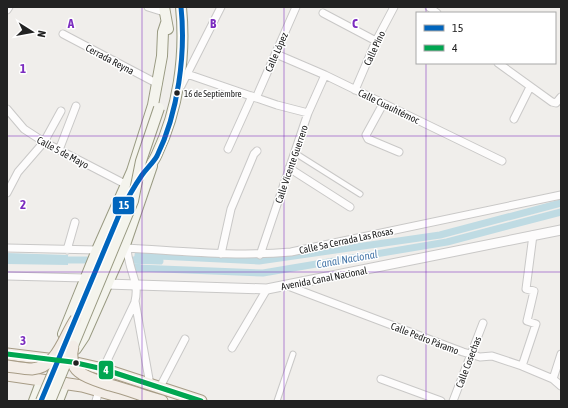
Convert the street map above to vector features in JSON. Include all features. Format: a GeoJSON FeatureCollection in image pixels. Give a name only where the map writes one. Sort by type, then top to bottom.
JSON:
{"type":"FeatureCollection","features":[{"type":"Feature","properties":{"kind":"main road"},"geometry":{"type":"LineString","coordinates":[[72,362],[67,358],[67,354],[76,349],[84,337],[106,284],[127,245],[153,163],[164,138],[176,95],[182,57],[183,24],[181,7]]}},
{"type":"Feature","properties":{"kind":"main road"},"geometry":{"type":"LineString","coordinates":[[34,401],[44,399],[50,401],[133,201],[141,161],[159,108],[168,57],[168,31],[164,10]]}},
{"type":"Feature","properties":{"kind":"main road"},"geometry":{"type":"LineString","coordinates":[[51,360],[126,185],[153,105],[158,84],[162,56],[163,32],[166,23]]}},
{"type":"Feature","properties":{"kind":"main road"},"geometry":{"type":"LineString","coordinates":[[41,401],[128,197],[153,163]]}},
{"type":"Feature","properties":{"kind":"main road"},"geometry":{"type":"LineString","coordinates":[[7,366],[30,369],[47,364],[55,357],[76,319]]}},
{"type":"Feature","properties":{"kind":"main road"},"geometry":{"type":"LineString","coordinates":[[65,328],[66,333],[71,338],[76,340],[84,337]]}},
{"type":"Feature","properties":{"kind":"main road"},"geometry":{"type":"LineString","coordinates":[[73,346],[71,355],[73,364],[82,375],[162,401]]}},
{"type":"Feature","properties":{"kind":"main road"},"geometry":{"type":"LineString","coordinates":[[7,354],[72,362],[103,369],[201,401]]}},
{"type":"Feature","properties":{"kind":"main road"},"geometry":{"type":"LineString","coordinates":[[7,375],[65,383],[98,396],[135,401]]}},
{"type":"Feature","properties":{"kind":"main road"},"geometry":{"type":"LineString","coordinates":[[34,401],[42,380]]}},
{"type":"Feature","properties":{"kind":"main road"},"geometry":{"type":"LineString","coordinates":[[58,401],[65,383]]}},
{"type":"Feature","properties":{"kind":"street"},"geometry":{"type":"LineString","coordinates":[[148,7],[164,10]]}},
{"type":"Feature","properties":{"kind":"street"},"geometry":{"type":"LineString","coordinates":[[176,95],[221,7]]}},
{"type":"Feature","properties":{"kind":"street","name":"Calle López"},"geometry":{"type":"LineString","coordinates":[[228,149],[276,54],[296,7]]}},
{"type":"Feature","properties":{"kind":"street","name":"Calle Pino"},"geometry":{"type":"LineString","coordinates":[[355,90],[376,41],[394,7]]}},
{"type":"Feature","properties":{"kind":"street"},"geometry":{"type":"LineString","coordinates":[[323,12],[376,41]]}},
{"type":"Feature","properties":{"kind":"street","name":"Cerrada Reyna"},"geometry":{"type":"LineString","coordinates":[[63,34],[158,84]]}},
{"type":"Feature","properties":{"kind":"street","name":"Calle Cuauhtémoc"},"geometry":{"type":"LineString","coordinates":[[276,54],[325,75],[502,161]]}},
{"type":"Feature","properties":{"kind":"street"},"geometry":{"type":"LineString","coordinates":[[499,64],[552,102],[556,103],[560,99]]}},
{"type":"Feature","properties":{"kind":"street"},"geometry":{"type":"LineString","coordinates":[[187,74],[254,97],[308,113]]}},
{"type":"Feature","properties":{"kind":"street","name":"Calle Vicente Guerrero"},"geometry":{"type":"LineString","coordinates":[[260,255],[308,113],[325,75]]}},
{"type":"Feature","properties":{"kind":"street"},"geometry":{"type":"LineString","coordinates":[[514,119],[530,87]]}},
{"type":"Feature","properties":{"kind":"street"},"geometry":{"type":"LineString","coordinates":[[384,104],[366,135],[368,139],[399,152]]}},
{"type":"Feature","properties":{"kind":"street"},"geometry":{"type":"LineString","coordinates":[[59,150],[76,106]]}},
{"type":"Feature","properties":{"kind":"street","name":"Calle 5 de Mayo"},"geometry":{"type":"LineString","coordinates":[[7,109],[24,129],[44,142],[126,185]]}},
{"type":"Feature","properties":{"kind":"street"},"geometry":{"type":"LineString","coordinates":[[7,193],[18,172],[44,142],[61,111]]}},
{"type":"Feature","properties":{"kind":"street"},"geometry":{"type":"LineString","coordinates":[[221,254],[231,209],[254,154],[257,151]]}},
{"type":"Feature","properties":{"kind":"street"},"geometry":{"type":"LineString","coordinates":[[294,152],[360,194]]}},
{"type":"Feature","properties":{"kind":"street"},"geometry":{"type":"LineString","coordinates":[[289,168],[350,207]]}},
{"type":"Feature","properties":{"kind":"street","name":"Calle 5a Cerrada Las Rosas"},"geometry":{"type":"LineString","coordinates":[[127,245],[221,254],[260,255],[307,249],[561,195]]}},
{"type":"Feature","properties":{"kind":"street"},"geometry":{"type":"LineString","coordinates":[[67,250],[75,222]]}},
{"type":"Feature","properties":{"kind":"street","name":"Avenida Canal Nacional"},"geometry":{"type":"LineString","coordinates":[[106,284],[267,289],[561,230]]}},
{"type":"Feature","properties":{"kind":"street"},"geometry":{"type":"LineString","coordinates":[[522,366],[536,324],[527,321],[534,291],[526,289],[533,235]]}},
{"type":"Feature","properties":{"kind":"street"},"geometry":{"type":"LineString","coordinates":[[103,369],[135,301],[138,291],[129,260],[127,245]]}},
{"type":"Feature","properties":{"kind":"street"},"geometry":{"type":"LineString","coordinates":[[7,248],[97,250]]}},
{"type":"Feature","properties":{"kind":"street"},"geometry":{"type":"LineString","coordinates":[[7,276],[85,278]]}},
{"type":"Feature","properties":{"kind":"street","name":"Calle Pedro Páramo"},"geometry":{"type":"LineString","coordinates":[[288,286],[470,354],[480,357],[492,356],[522,366],[553,379],[561,386]]}},
{"type":"Feature","properties":{"kind":"street"},"geometry":{"type":"LineString","coordinates":[[232,348],[267,289]]}},
{"type":"Feature","properties":{"kind":"street"},"geometry":{"type":"LineString","coordinates":[[135,301],[149,379]]}},
{"type":"Feature","properties":{"kind":"street","name":"Calle Cosechas"},"geometry":{"type":"LineString","coordinates":[[453,401],[470,354],[483,324]]}},
{"type":"Feature","properties":{"kind":"street"},"geometry":{"type":"LineString","coordinates":[[160,387],[186,339]]}},
{"type":"Feature","properties":{"kind":"street"},"geometry":{"type":"LineString","coordinates":[[277,401],[294,354]]}},
{"type":"Feature","properties":{"kind":"street"},"geometry":{"type":"LineString","coordinates":[[553,379],[561,354]]}},
{"type":"Feature","properties":{"kind":"street"},"geometry":{"type":"LineString","coordinates":[[381,379],[441,401]]}},
{"type":"Feature","properties":{"kind":"water"},"geometry":{"type":"Polygon","coordinates":[[[7,253],[68,255],[68,265],[7,264],[7,253]]]}},
{"type":"Feature","properties":{"kind":"waterway","name":"Canal Nacional"},"geometry":{"type":"LineString","coordinates":[[561,203],[440,235],[259,261],[138,255],[137,268],[263,273],[447,242],[561,212]]}},
{"type":"Feature","properties":{"kind":"waterway","name":"Canal Nacional"},"geometry":{"type":"LineString","coordinates":[[59,260],[87,260]]}},
{"type":"Feature","properties":{"kind":"waterway","name":"Canal Nacional"},"geometry":{"type":"LineString","coordinates":[[133,260],[160,261]]}},
{"type":"Feature","properties":{"kind":"transit line","name":"15"},"geometry":{"type":"LineString","coordinates":[[41,401],[119,215],[144,172],[157,156],[164,139],[179,83],[182,44],[181,7]]}},
{"type":"Feature","properties":{"kind":"transit line","name":"4"},"geometry":{"type":"LineString","coordinates":[[7,354],[72,362],[103,369],[201,401]]}},
{"type":"Feature","properties":{"kind":"place","name":"16 de Septiembre"},"geometry":{"type":"Point","coordinates":[177,93]}}]}
